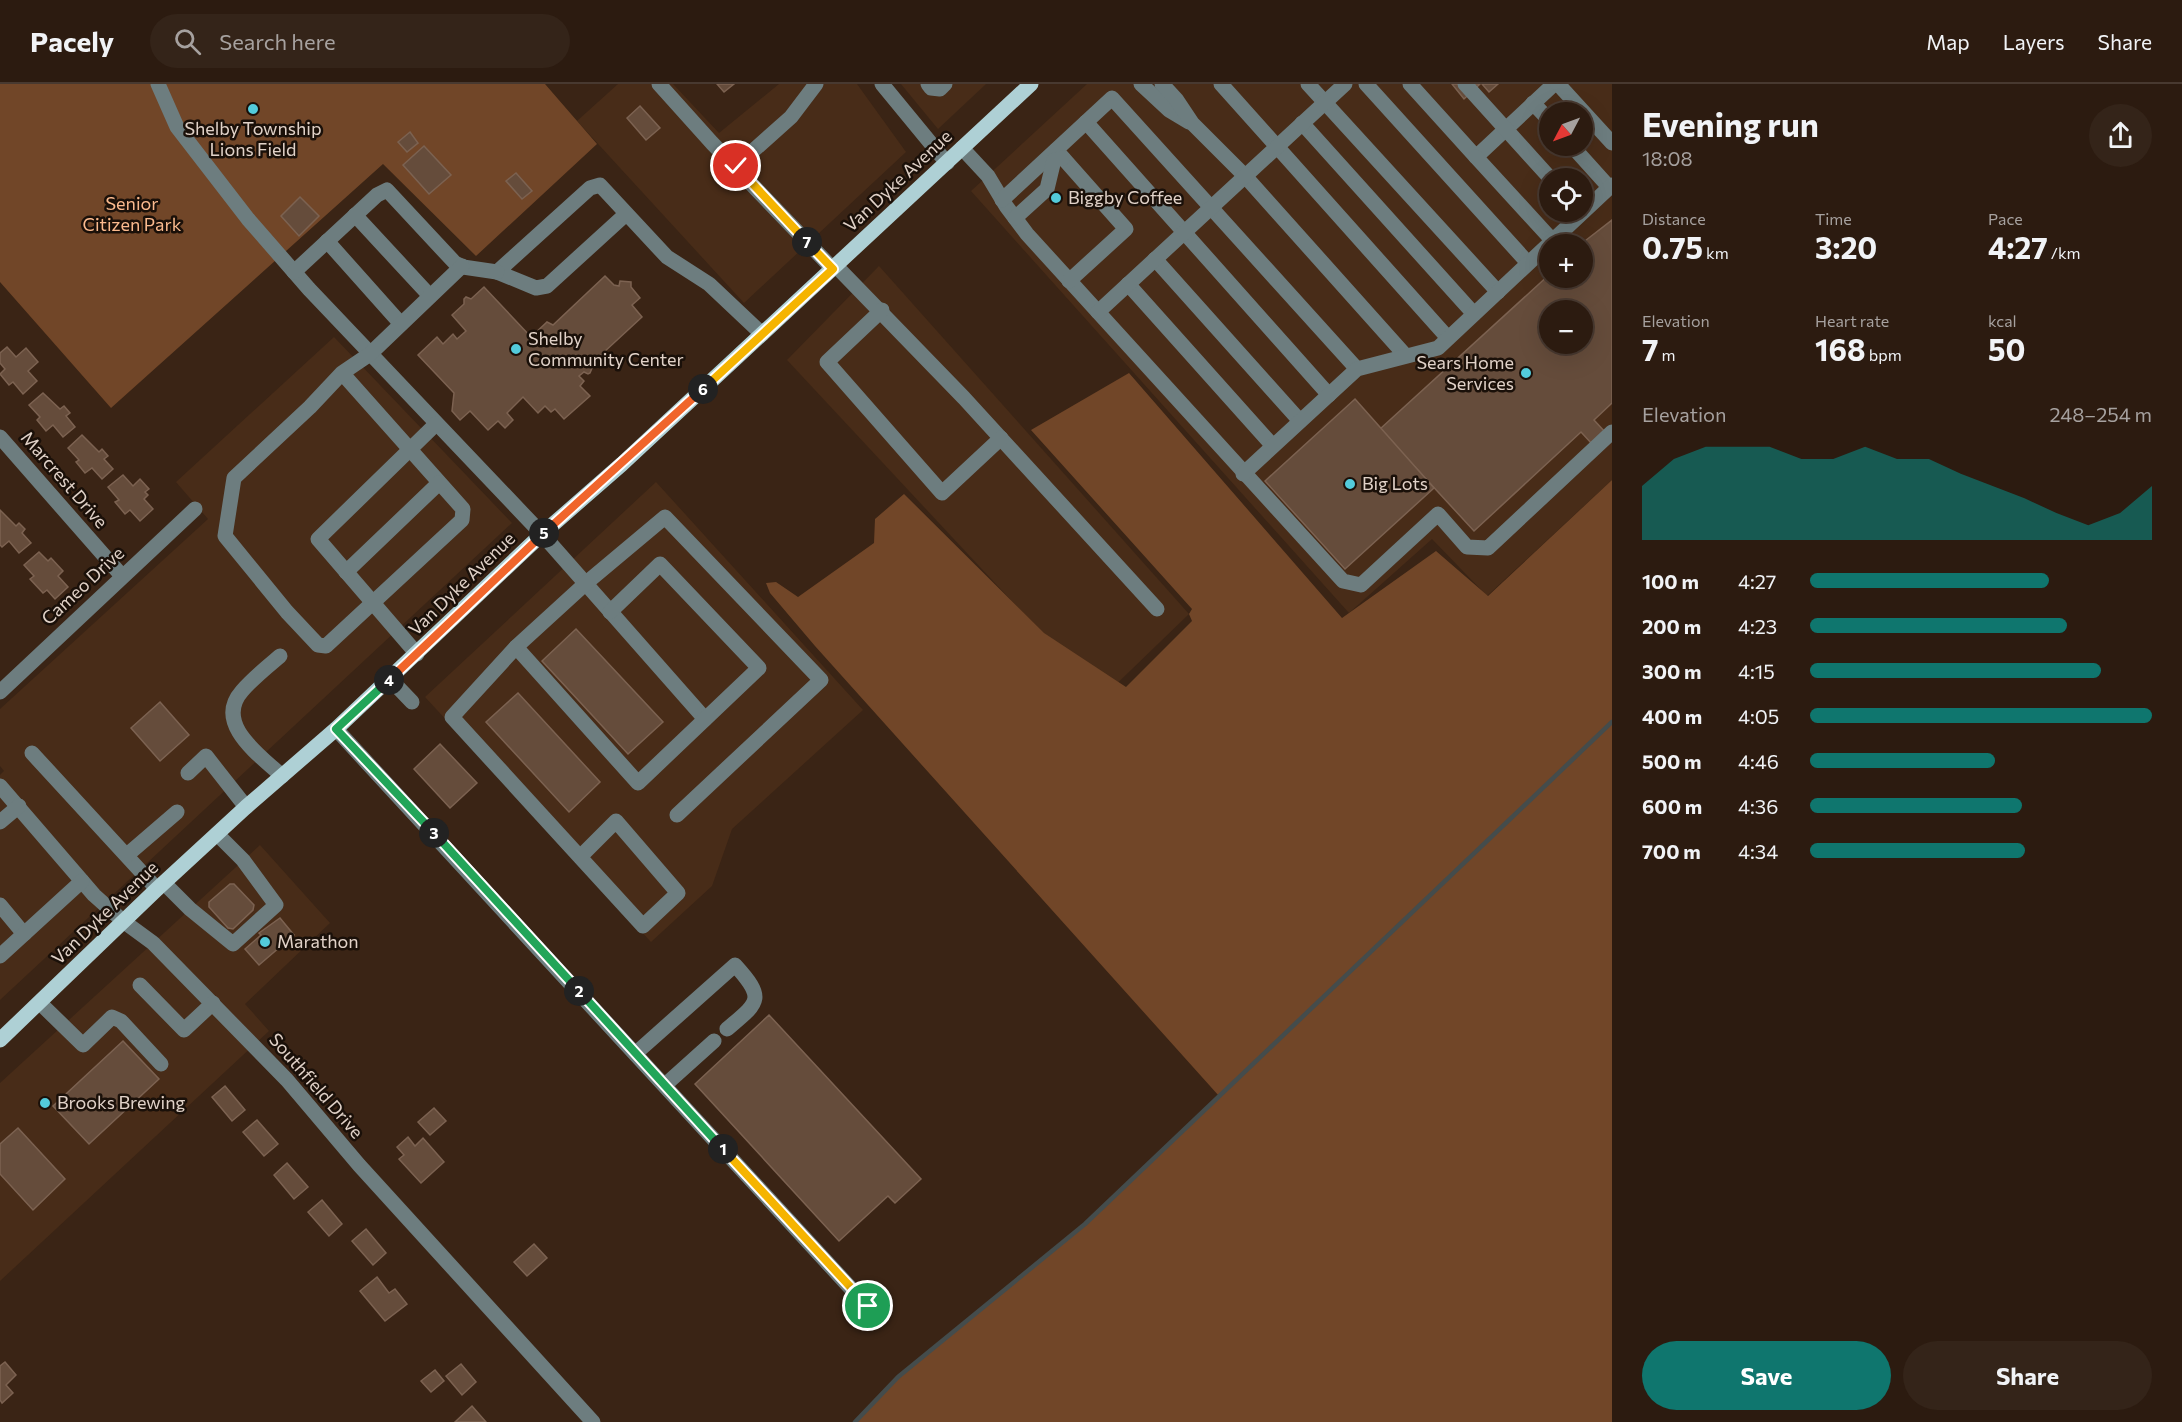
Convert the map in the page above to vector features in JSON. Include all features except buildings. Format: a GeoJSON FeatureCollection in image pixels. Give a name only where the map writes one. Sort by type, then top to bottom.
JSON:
{"type":"FeatureCollection","features":[{"type":"Feature","properties":{"kind":"main road","name":"Van Dyke Avenue"},"geometry":{"type":"LineString","coordinates":[[0,1040],[160,886],[336,729],[542,534],[622,464],[1031,84]]}},
{"type":"Feature","properties":{"kind":"street"},"geometry":{"type":"LineString","coordinates":[[158,84],[177,127],[248,219],[370,354],[542,534],[705,719]]}},
{"type":"Feature","properties":{"kind":"street"},"geometry":{"type":"LineString","coordinates":[[659,84],[712,143],[835,267],[882,310],[1157,609]]}},
{"type":"Feature","properties":{"kind":"street"},"geometry":{"type":"LineString","coordinates":[[736,166],[791,117],[816,84]]}},
{"type":"Feature","properties":{"kind":"street"},"geometry":{"type":"LineString","coordinates":[[882,84],[947,163]]}},
{"type":"Feature","properties":{"kind":"street"},"geometry":{"type":"LineString","coordinates":[[928,84],[931,87],[940,88],[945,84]]}},
{"type":"Feature","properties":{"kind":"street"},"geometry":{"type":"LineString","coordinates":[[1141,84],[1169,110],[1192,123]]}},
{"type":"Feature","properties":{"kind":"street"},"geometry":{"type":"LineString","coordinates":[[1162,84],[1176,99],[1192,123],[1245,176],[1405,356]]}},
{"type":"Feature","properties":{"kind":"street"},"geometry":{"type":"LineString","coordinates":[[1221,84],[1448,338]]}},
{"type":"Feature","properties":{"kind":"street"},"geometry":{"type":"LineString","coordinates":[[1308,84],[1498,292]]}},
{"type":"Feature","properties":{"kind":"street"},"geometry":{"type":"LineString","coordinates":[[1098,312],[1345,84]]}},
{"type":"Feature","properties":{"kind":"street"},"geometry":{"type":"LineString","coordinates":[[1366,84],[1528,263]]}},
{"type":"Feature","properties":{"kind":"street"},"geometry":{"type":"LineString","coordinates":[[1410,84],[1547,234]]}},
{"type":"Feature","properties":{"kind":"street"},"geometry":{"type":"LineString","coordinates":[[1465,84],[1541,168]]}},
{"type":"Feature","properties":{"kind":"street"},"geometry":{"type":"LineString","coordinates":[[1476,157],[1554,84]]}},
{"type":"Feature","properties":{"kind":"street"},"geometry":{"type":"LineString","coordinates":[[1558,84],[1612,142]]}},
{"type":"Feature","properties":{"kind":"street"},"geometry":{"type":"LineString","coordinates":[[1015,218],[1047,189],[1054,160],[1086,122],[1112,98],[1357,369]]}},
{"type":"Feature","properties":{"kind":"street"},"geometry":{"type":"LineString","coordinates":[[1533,103],[1539,109]]}},
{"type":"Feature","properties":{"kind":"street"},"geometry":{"type":"LineString","coordinates":[[1086,122],[1329,395]]}},
{"type":"Feature","properties":{"kind":"street"},"geometry":{"type":"LineString","coordinates":[[1302,123],[1474,314]]}},
{"type":"Feature","properties":{"kind":"street"},"geometry":{"type":"LineString","coordinates":[[962,148],[988,176],[1015,218],[1243,474],[1343,581],[1360,585],[1438,514],[1467,547],[1488,548],[1612,432]]}},
{"type":"Feature","properties":{"kind":"street"},"geometry":{"type":"LineString","coordinates":[[1002,200],[1059,154]]}},
{"type":"Feature","properties":{"kind":"street"},"geometry":{"type":"LineString","coordinates":[[1059,154],[1126,229],[1070,280]]}},
{"type":"Feature","properties":{"kind":"street"},"geometry":{"type":"LineString","coordinates":[[1582,156],[1611,186],[1593,202]]}},
{"type":"Feature","properties":{"kind":"street"},"geometry":{"type":"LineString","coordinates":[[497,272],[590,188],[600,185],[667,257],[709,284],[762,334]]}},
{"type":"Feature","properties":{"kind":"street"},"geometry":{"type":"LineString","coordinates":[[294,272],[377,195],[387,190],[455,262],[462,266],[497,272],[536,288],[547,285],[626,213]]}},
{"type":"Feature","properties":{"kind":"street"},"geometry":{"type":"LineString","coordinates":[[355,215],[430,296]]}},
{"type":"Feature","properties":{"kind":"street"},"geometry":{"type":"LineString","coordinates":[[1558,234],[1571,222]]}},
{"type":"Feature","properties":{"kind":"street"},"geometry":{"type":"LineString","coordinates":[[327,241],[401,324]]}},
{"type":"Feature","properties":{"kind":"street"},"geometry":{"type":"LineString","coordinates":[[1243,474],[1357,369],[1438,348],[1539,252]]}},
{"type":"Feature","properties":{"kind":"street"},"geometry":{"type":"LineString","coordinates":[[1155,259],[1300,421]]}},
{"type":"Feature","properties":{"kind":"street"},"geometry":{"type":"LineString","coordinates":[[342,373],[463,509],[462,520],[374,604],[326,646],[318,645],[287,612],[225,536],[234,478],[342,373],[370,354],[462,266]]}},
{"type":"Feature","properties":{"kind":"street"},"geometry":{"type":"LineString","coordinates":[[1128,284],[1273,446]]}},
{"type":"Feature","properties":{"kind":"street"},"geometry":{"type":"LineString","coordinates":[[882,310],[827,362],[942,493],[1001,438]]}},
{"type":"Feature","properties":{"kind":"street"},"geometry":{"type":"LineString","coordinates":[[417,654],[318,539],[436,424]]}},
{"type":"Feature","properties":{"kind":"street","name":"Marcrest Drive"},"geometry":{"type":"LineString","coordinates":[[0,437],[122,576]]}},
{"type":"Feature","properties":{"kind":"street"},"geometry":{"type":"LineString","coordinates":[[346,572],[439,483]]}},
{"type":"Feature","properties":{"kind":"street","name":"Cameo Drive"},"geometry":{"type":"LineString","coordinates":[[0,692],[195,509]]}},
{"type":"Feature","properties":{"kind":"street"},"geometry":{"type":"LineString","coordinates":[[580,857],[616,821],[678,893],[643,926],[452,717],[516,647],[585,584],[665,517],[821,680],[677,815]]}},
{"type":"Feature","properties":{"kind":"street"},"geometry":{"type":"LineString","coordinates":[[516,647],[638,783],[759,669],[660,564],[610,612]]}},
{"type":"Feature","properties":{"kind":"street"},"geometry":{"type":"LineString","coordinates":[[280,656],[242,690],[235,700],[233,710],[237,730],[244,740],[282,776]]}},
{"type":"Feature","properties":{"kind":"street"},"geometry":{"type":"LineString","coordinates":[[390,679],[412,702]]}},
{"type":"Feature","properties":{"kind":"street"},"geometry":{"type":"LineString","coordinates":[[336,729],[868,1306]]}},
{"type":"Feature","properties":{"kind":"street"},"geometry":{"type":"LineString","coordinates":[[32,753],[127,855],[160,886],[233,944],[276,905],[243,860],[217,834]]}},
{"type":"Feature","properties":{"kind":"street"},"geometry":{"type":"LineString","coordinates":[[188,772],[206,756],[246,807]]}},
{"type":"Feature","properties":{"kind":"street","name":"Southfield Drive"},"geometry":{"type":"LineString","coordinates":[[0,786],[94,895],[123,921],[153,943],[287,1080],[359,1165],[593,1422]]}},
{"type":"Feature","properties":{"kind":"street"},"geometry":{"type":"LineString","coordinates":[[0,822],[18,806]]}},
{"type":"Feature","properties":{"kind":"street"},"geometry":{"type":"LineString","coordinates":[[127,855],[177,812]]}},
{"type":"Feature","properties":{"kind":"street"},"geometry":{"type":"LineString","coordinates":[[0,956],[82,881]]}},
{"type":"Feature","properties":{"kind":"street"},"geometry":{"type":"LineString","coordinates":[[0,905],[24,934]]}},
{"type":"Feature","properties":{"kind":"street"},"geometry":{"type":"LineString","coordinates":[[636,1053],[735,965],[752,983],[756,999],[750,1009],[727,1029]]}},
{"type":"Feature","properties":{"kind":"street"},"geometry":{"type":"LineString","coordinates":[[140,985],[184,1030],[213,1003]]}},
{"type":"Feature","properties":{"kind":"street"},"geometry":{"type":"LineString","coordinates":[[39,1003],[83,1045],[112,1017],[122,1021],[161,1064]]}},
{"type":"Feature","properties":{"kind":"street"},"geometry":{"type":"LineString","coordinates":[[665,1085],[714,1041]]}},
{"type":"Feature","properties":{"kind":"shaded area"},"geometry":{"type":"Polygon","coordinates":[[[618,84],[673,84],[719,133],[779,84],[857,84],[906,152],[744,303],[577,121],[618,84]]]}},
{"type":"Feature","properties":{"kind":"shaded area"},"geometry":{"type":"Polygon","coordinates":[[[901,84],[986,84],[938,129],[901,84]]]}},
{"type":"Feature","properties":{"kind":"shaded area"},"geometry":{"type":"Polygon","coordinates":[[[1087,84],[1612,84],[1612,480],[1487,596],[1432,539],[1349,613],[971,191],[1087,84]]]}},
{"type":"Feature","properties":{"kind":"shaded area"},"geometry":{"type":"Polygon","coordinates":[[[879,266],[1189,614],[1102,698],[787,360],[879,266]]]}},
{"type":"Feature","properties":{"kind":"shaded area"},"geometry":{"type":"Polygon","coordinates":[[[334,337],[512,523],[0,1000],[0,775],[4,771],[0,766],[0,709],[208,519],[176,482],[334,337]]]}},
{"type":"Feature","properties":{"kind":"shaded area"},"geometry":{"type":"Polygon","coordinates":[[[656,482],[863,710],[732,829],[712,886],[651,942],[425,697],[656,482]]]}},
{"type":"Feature","properties":{"kind":"shaded area"},"geometry":{"type":"Polygon","coordinates":[[[260,845],[330,923],[245,1004],[269,1031],[0,1281],[0,1083],[260,845]]]}},
{"type":"Feature","properties":{"kind":"green space","name":"Senior Citizen Park"},"geometry":{"type":"Polygon","coordinates":[[[0,84],[545,84],[597,144],[476,256],[383,164],[111,408],[0,282],[0,84]]]}},
{"type":"Feature","properties":{"kind":"green space"},"geometry":{"type":"Polygon","coordinates":[[[1129,373],[1342,618],[1436,551],[1488,596],[1612,480],[1612,1422],[855,1422],[898,1376],[1085,1224],[1219,1096],[815,646],[770,593],[766,583],[776,582],[798,597],[874,543],[875,519],[904,494],[1044,633],[1126,687],[1192,621],[1189,614],[1192,609],[1031,430],[1129,373]]]}},
{"type":"Feature","properties":{"kind":"waterway"},"geometry":{"type":"LineString","coordinates":[[855,1422],[898,1377],[1085,1224],[1612,722]]}},
{"type":"Feature","properties":{"kind":"place","name":"Shelby Township Lions Field"},"geometry":{"type":"Point","coordinates":[253,109]}},
{"type":"Feature","properties":{"kind":"place","name":"Biggby Coffee"},"geometry":{"type":"Point","coordinates":[1056,198]}},
{"type":"Feature","properties":{"kind":"place","name":"Shelby Community Center"},"geometry":{"type":"Point","coordinates":[516,349]}},
{"type":"Feature","properties":{"kind":"place","name":"Sears Home Services"},"geometry":{"type":"Point","coordinates":[1526,373]}},
{"type":"Feature","properties":{"kind":"place","name":"Big Lots"},"geometry":{"type":"Point","coordinates":[1350,484]}},
{"type":"Feature","properties":{"kind":"place","name":"Marathon"},"geometry":{"type":"Point","coordinates":[265,942]}},
{"type":"Feature","properties":{"kind":"place","name":"Brooks Brewing"},"geometry":{"type":"Point","coordinates":[45,1103]}},
{"type":"Feature","properties":{"kind":"route"},"geometry":{"type":"LineString","coordinates":[[736,166],[833,269],[622,464],[542,534],[336,729],[868,1306]]}}]}
